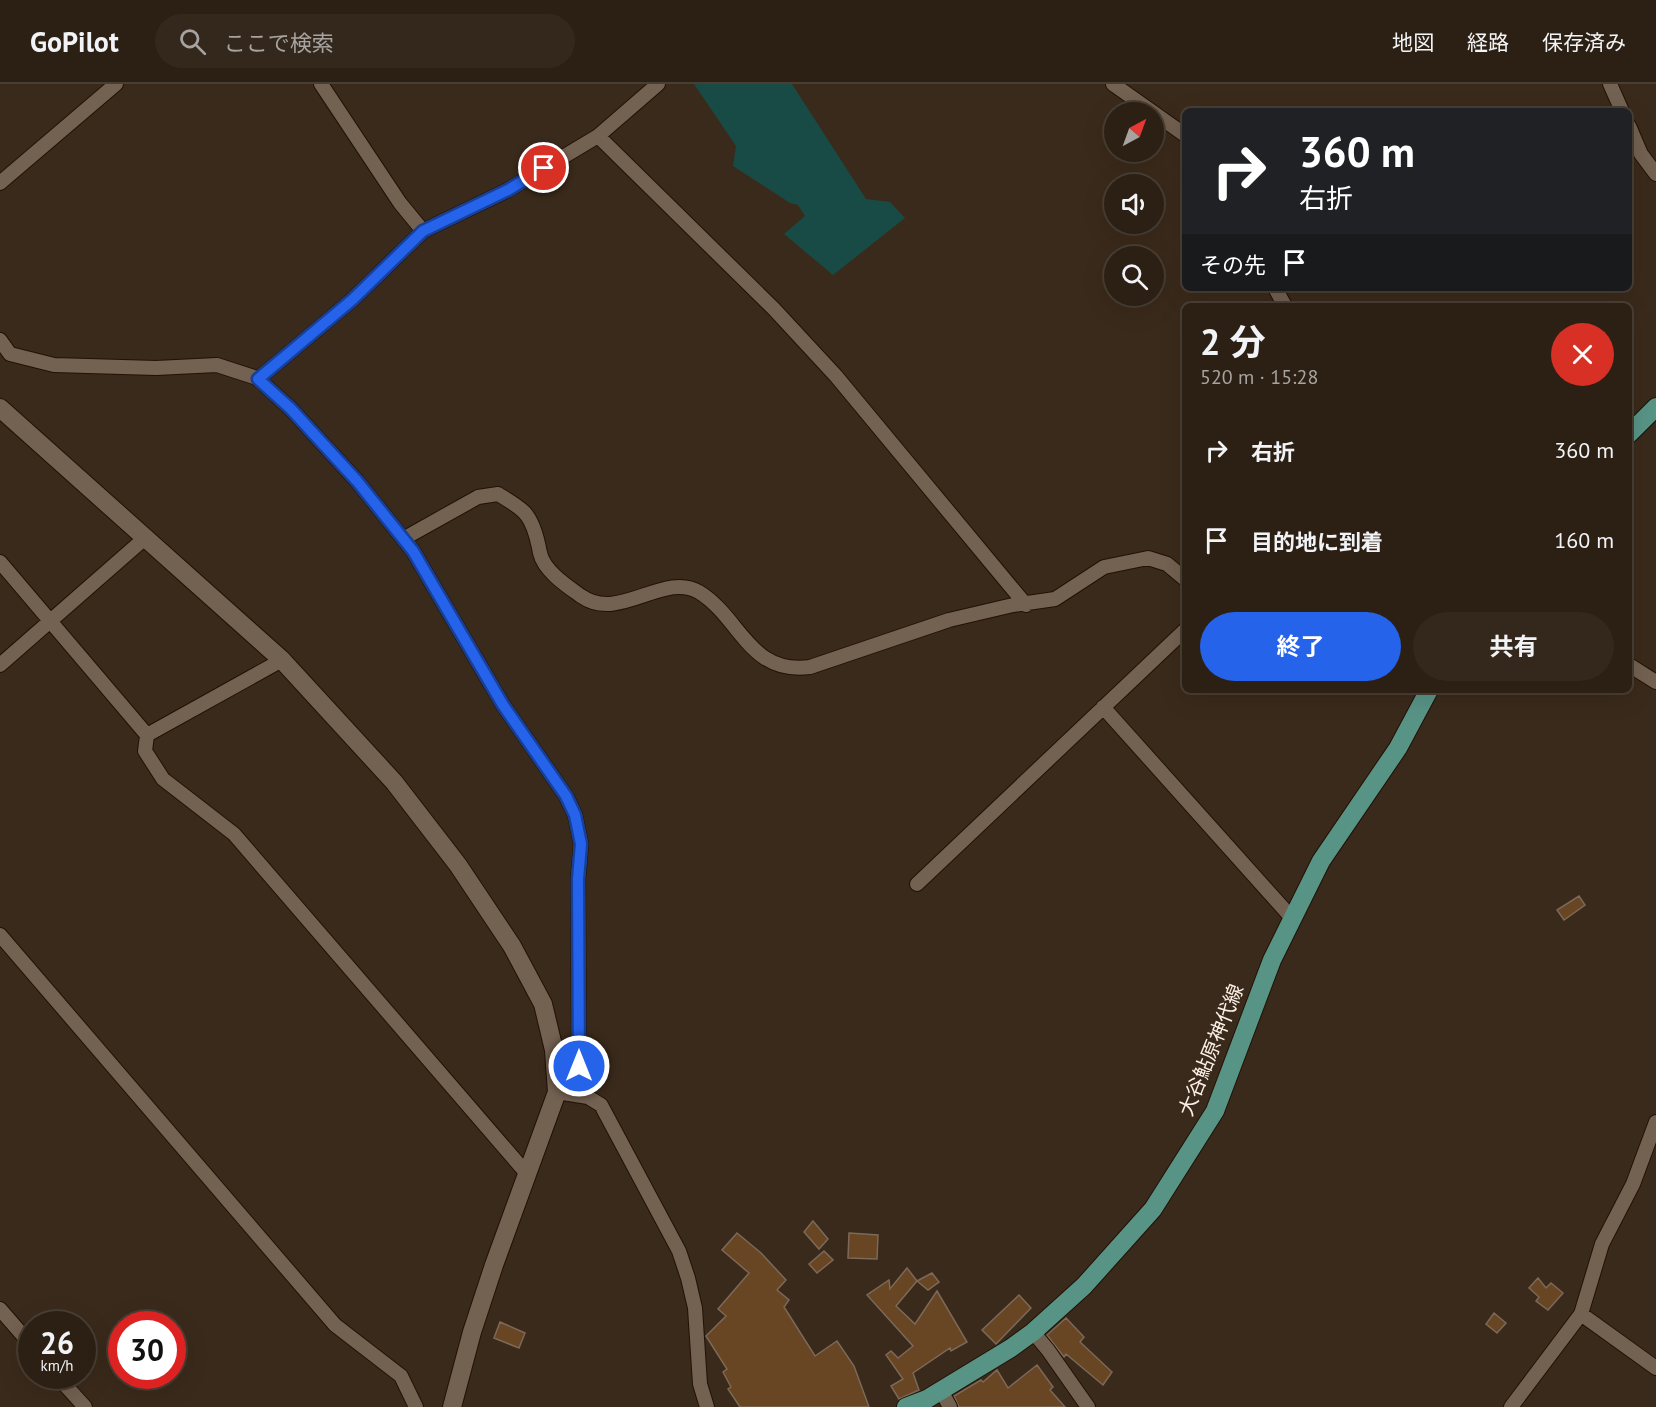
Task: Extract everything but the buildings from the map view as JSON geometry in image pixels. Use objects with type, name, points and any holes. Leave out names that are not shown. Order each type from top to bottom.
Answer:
[{"type":"main road","points":[[1632,431],[1656,407]]},
{"type":"main road","name":"大谷鮎原神代線","points":[[906,1407],[927,1399],[1033,1332],[1084,1286],[1153,1209],[1215,1111],[1272,960],[1321,861],[1398,748],[1427,693]]},
{"type":"street","points":[[0,183],[116,84]]},
{"type":"street","points":[[321,84],[400,203],[423,231]]},
{"type":"street","points":[[258,379],[352,300],[423,231],[508,190],[598,136],[658,84]]},
{"type":"street","points":[[1113,84],[1182,133]]},
{"type":"street","points":[[1610,84],[1621,108]]},
{"type":"street","points":[[1632,133],[1641,154],[1656,174]]},
{"type":"street","points":[[598,136],[774,309],[836,376],[1026,605]]},
{"type":"street","points":[[0,340],[10,354],[54,365],[156,368],[217,365],[258,379],[291,409],[357,481],[403,539],[503,705],[566,796],[575,815],[581,844],[578,879],[579,1066],[588,1097]]},
{"type":"street","points":[[0,408],[282,660],[394,782],[458,864],[512,946],[543,1004],[554,1050],[557,1092],[480,1310],[452,1407]]},
{"type":"street","points":[[403,539],[478,497],[498,494],[525,512],[540,553],[551,572],[582,597],[599,604],[621,603],[666,589],[682,587],[698,592],[725,615],[741,638],[772,664],[793,669],[810,667],[949,620],[1013,604],[1026,605],[1055,599],[1104,567],[1148,558],[1167,564],[1182,576]]},
{"type":"street","points":[[0,665],[145,538]]},
{"type":"street","points":[[0,561],[147,735],[145,751],[163,779],[234,834],[528,1175]]},
{"type":"street","points":[[917,884],[1182,633]]},
{"type":"street","points":[[147,735],[282,660]]},
{"type":"street","points":[[1632,667],[1656,682]]},
{"type":"street","points":[[1103,706],[1292,918]]},
{"type":"street","points":[[0,935],[335,1325],[401,1376],[416,1407]]},
{"type":"street","points":[[557,1092],[588,1097],[601,1105],[679,1251],[695,1308],[700,1384],[707,1407]]},
{"type":"street","points":[[1511,1407],[1581,1314],[1602,1244],[1633,1184],[1656,1122]]},
{"type":"street","points":[[0,1309],[18,1330]]},
{"type":"street","points":[[1581,1314],[1656,1368]]},
{"type":"street","points":[[1033,1332],[1088,1407]]},
{"type":"street","points":[[69,1389],[85,1407]]},
{"type":"street","points":[[940,1389],[950,1407]]},
{"type":"water","points":[[694,84],[792,84],[866,199],[890,202],[905,218],[833,275],[784,234],[805,216],[798,205],[790,203],[733,166],[736,146]]},
{"type":"route","points":[[544,168],[508,190],[423,231],[352,300],[258,379],[291,409],[310,433],[357,481],[388,523],[413,551],[503,705],[534,747],[566,796],[575,815],[581,844],[578,879],[579,1066]]}]
